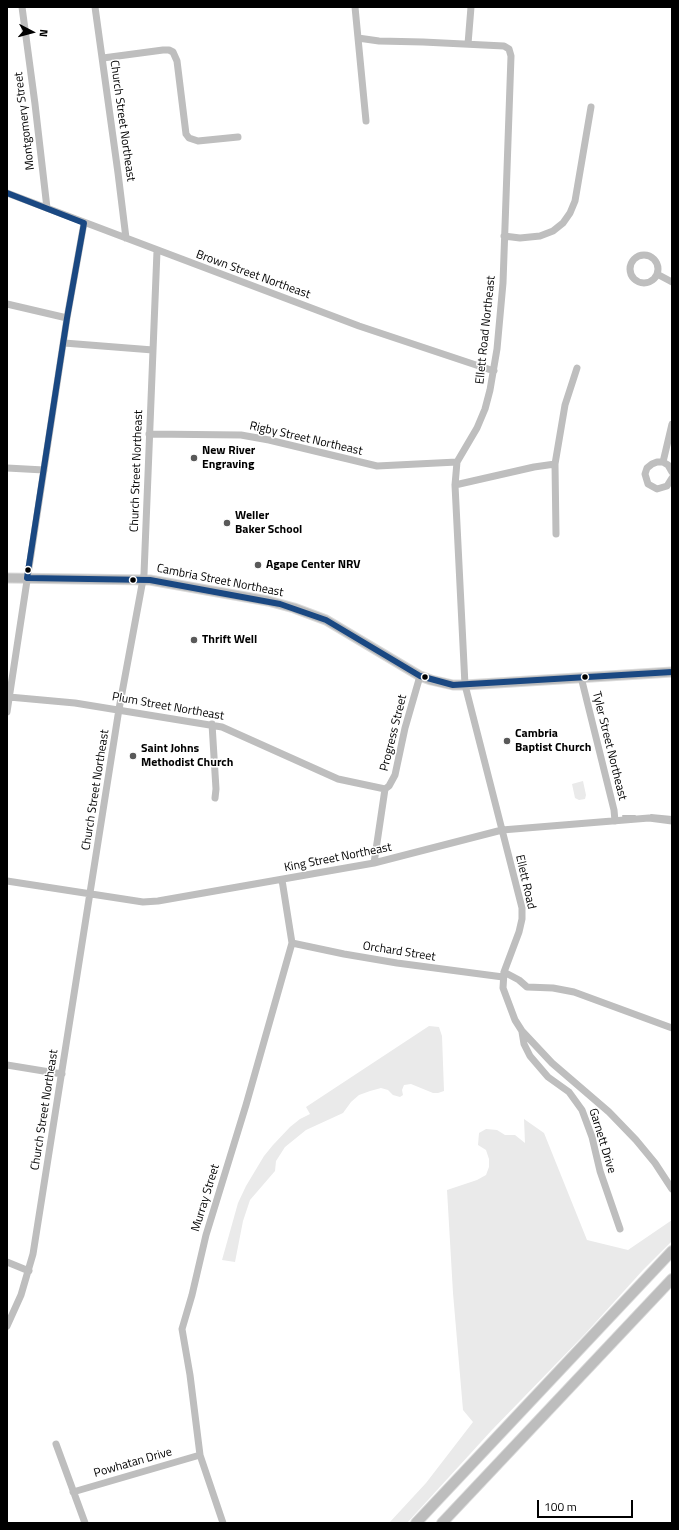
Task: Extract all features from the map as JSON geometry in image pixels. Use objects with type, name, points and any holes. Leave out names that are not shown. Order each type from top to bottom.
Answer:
[{"type":"highway","points":[[416,1523],[672,1251]]},
{"type":"highway","points":[[442,1523],[672,1279]]},
{"type":"main road","name":"Cambria Street Northeast","points":[[7,578],[143,580],[187,586],[262,600],[308,612],[336,625],[420,676],[441,683],[465,685],[672,672]]},
{"type":"street","name":"Montgomery Street","points":[[22,7],[47,208]]},
{"type":"street","name":"Church Street Northeast","points":[[96,7],[126,238]]},
{"type":"street","points":[[355,7],[366,121]]},
{"type":"street","points":[[468,44],[471,7]]},
{"type":"street","name":"Ellett Road Northeast","points":[[358,38],[379,41],[504,46],[509,50],[512,56],[504,236],[504,282],[494,371],[485,410],[477,428],[457,462],[454,485],[465,685]]},
{"type":"street","points":[[103,58],[163,50],[173,52],[177,61],[186,134],[188,138],[198,141],[238,137]]},
{"type":"street","points":[[504,236],[526,238],[540,236],[553,231],[563,223],[570,213],[575,201],[591,107]]},
{"type":"street","name":"Brown Street Northeast","points":[[7,193],[157,251],[359,326],[494,371]]},
{"type":"street","points":[[7,712],[67,318],[84,223]]},
{"type":"street","name":"Church Street Northeast","points":[[7,1326],[21,1294],[33,1254],[119,709],[143,580],[157,251]]},
{"type":"street","points":[[640,255],[650,256],[657,264],[657,274],[650,282],[639,282],[633,278],[630,272],[630,264],[634,258],[640,255]]},
{"type":"street","points":[[657,274],[672,282]]},
{"type":"street","points":[[7,304],[67,318]]},
{"type":"street","points":[[64,342],[153,350]]},
{"type":"street","points":[[556,534],[555,464],[566,405],[577,368]]},
{"type":"street","points":[[663,462],[672,424]]},
{"type":"street","name":"Rigby Street Northeast","points":[[149,434],[241,435],[269,440],[377,466],[457,462]]},
{"type":"street","points":[[672,472],[668,465],[663,462],[657,462],[647,468],[645,474],[648,484],[652,487],[662,489],[667,486],[672,478]]},
{"type":"street","points":[[454,485],[534,467],[555,464]]},
{"type":"street","points":[[7,468],[44,470]]},
{"type":"street","name":"Progress Street","points":[[374,863],[384,789],[389,786],[395,775],[405,728],[420,676]]},
{"type":"street","name":"Tyler Street Northeast","points":[[581,677],[614,810],[615,821]]},
{"type":"street","name":"Ellett Road","points":[[465,685],[522,908],[522,920],[519,932],[503,975],[503,988],[515,1020],[522,1031],[552,1063],[609,1112],[636,1140],[655,1163],[672,1189]]},
{"type":"street","name":"Plum Street Northeast","points":[[9,697],[75,703],[212,724],[232,731],[338,778],[384,789]]},
{"type":"street","points":[[212,724],[216,789],[215,798]]},
{"type":"street","name":"King Street Northeast","points":[[7,881],[143,902],[158,901],[374,863],[502,830],[649,818],[672,820]]},
{"type":"street","name":"Murray Street","points":[[223,1523],[200,1455],[190,1375],[182,1329],[206,1234],[246,1105],[292,943],[282,880]]},
{"type":"street","name":"Orchard Street","points":[[292,943],[397,963],[503,975],[519,980],[527,987],[553,988],[574,992],[672,1028]]},
{"type":"street","name":"Garnett Drive","points":[[522,1031],[524,1044],[530,1056],[548,1077],[570,1092],[582,1110],[592,1137],[600,1171],[620,1229]]},
{"type":"street","points":[[7,1065],[62,1074]]},
{"type":"street","points":[[7,1262],[29,1271]]},
{"type":"street","points":[[56,1444],[85,1523]]},
{"type":"street","name":"Powhatan Drive","points":[[73,1492],[200,1455]]},
{"type":"shaded area","points":[[583,781],[586,795],[585,799],[579,800],[575,798],[572,784]]},
{"type":"shaded area","points":[[429,1026],[439,1027],[442,1036],[444,1091],[433,1093],[411,1084],[404,1085],[402,1090],[403,1095],[400,1097],[381,1088],[370,1091],[359,1095],[351,1102],[343,1113],[306,1130],[285,1147],[276,1161],[275,1171],[250,1200],[243,1221],[235,1262],[222,1260],[238,1203],[246,1186],[264,1156],[273,1145],[290,1127],[300,1119],[310,1114],[306,1107]]},
{"type":"shaded area","points":[[524,1119],[544,1133],[587,1240],[628,1250],[672,1220],[672,1241],[491,1431],[407,1523],[389,1523],[426,1483],[473,1422],[463,1410],[453,1293],[447,1190],[477,1180],[486,1175],[489,1167],[489,1159],[486,1150],[478,1145],[479,1133],[486,1129],[497,1130],[505,1135],[515,1135],[525,1143]]},
{"type":"waterway","points":[[651,815],[672,817]]},
{"type":"waterway","points":[[623,816],[635,816]]},
{"type":"transit line","points":[[7,193],[84,223],[67,318],[27,578],[150,580],[280,604],[326,620],[420,676],[453,685],[672,672]]},
{"type":"place","name":"New River Engraving","points":[[194,458]]},
{"type":"place","name":"Weller Baker School","points":[[227,523]]},
{"type":"place","name":"Agape Center NRV","points":[[258,565]]},
{"type":"place","name":"Thrift Well","points":[[194,640]]},
{"type":"place","name":"Cambria Baptist Church","points":[[507,741]]},
{"type":"place","name":"Saint Johns Methodist Church","points":[[133,756]]}]
